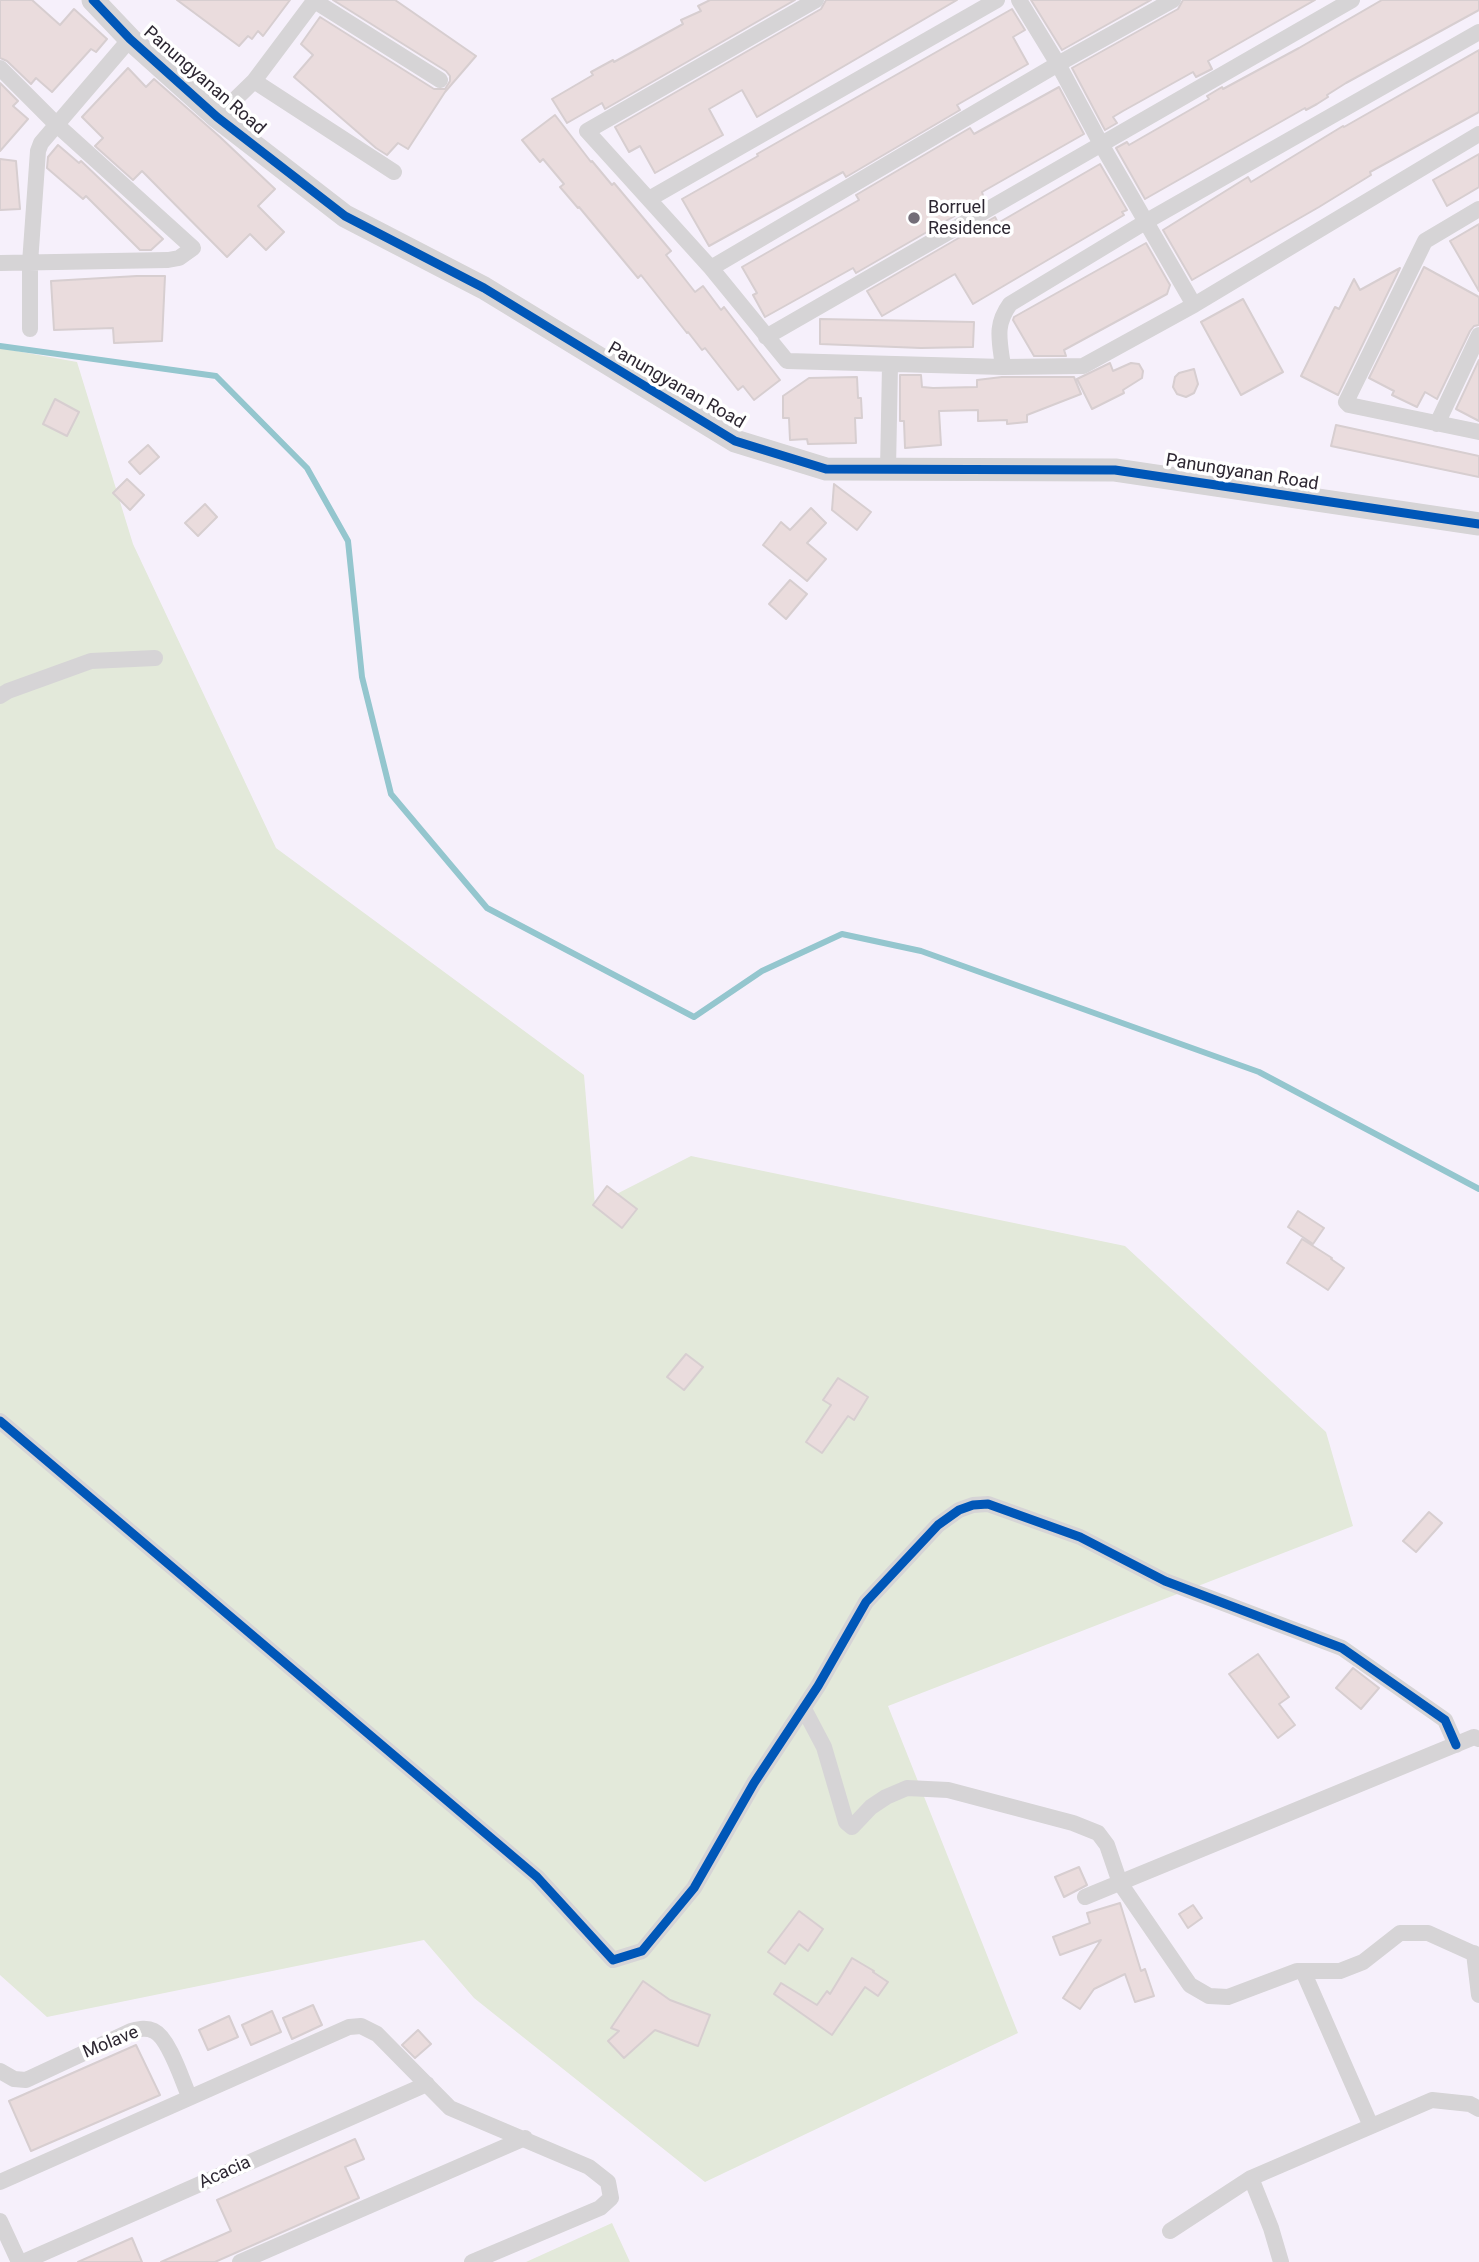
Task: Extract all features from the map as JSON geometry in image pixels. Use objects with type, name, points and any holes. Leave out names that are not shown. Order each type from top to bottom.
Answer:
[{"type":"street","name":"Panungyanan Road","points":[[93,0],[130,39],[217,117],[345,216],[484,288],[735,441],[826,469],[1115,470],[1479,524]]},
{"type":"street","points":[[217,117],[254,81],[313,0],[440,80]]},
{"type":"street","points":[[816,0],[587,131],[711,268],[788,361],[1003,367],[1083,366],[1194,305],[1479,134]]},
{"type":"street","points":[[649,199],[997,0]]},
{"type":"street","points":[[1019,0],[1194,305]]},
{"type":"street","points":[[711,268],[1058,64],[1173,0]]},
{"type":"street","points":[[766,337],[1352,0]]},
{"type":"street","points":[[1003,367],[1000,324],[1001,317],[1010,304],[1146,221],[1479,32]]},
{"type":"street","points":[[30,329],[30,263],[38,151],[41,143],[130,39]]},
{"type":"street","points":[[0,68],[57,125],[193,247],[179,258],[168,260],[0,263]]},
{"type":"street","points":[[254,81],[394,172]]},
{"type":"street","points":[[1479,209],[1425,241],[1346,402],[1349,405],[1437,425],[1479,432]]},
{"type":"street","points":[[1437,425],[1479,335]]},
{"type":"street","points":[[888,469],[890,365]]},
{"type":"street","points":[[0,696],[91,661],[155,658]]},
{"type":"street","points":[[0,1421],[537,1877],[613,1959],[642,1951],[694,1888],[754,1783],[804,1709],[866,1602],[938,1524],[959,1510],[973,1505],[988,1504],[1080,1537],[1165,1581],[1342,1648],[1445,1720],[1456,1745]]},
{"type":"street","points":[[804,1709],[824,1747],[848,1825],[856,1825],[871,1807],[907,1788],[948,1790],[1073,1823],[1098,1833],[1107,1845],[1120,1883],[1190,1984],[1209,1996],[1228,1997],[1303,1971],[1340,1971],[1363,1962],[1400,1933],[1428,1933],[1476,1954],[1479,1996]]},
{"type":"street","points":[[1085,1897],[1474,1737],[1479,1739]]},
{"type":"street","points":[[1303,1971],[1371,2126]]},
{"type":"street","points":[[0,2182],[189,2096],[349,2027],[361,2026],[377,2034],[450,2108],[589,2167],[608,2182],[611,2198],[600,2207],[472,2262]]},
{"type":"street","name":"Molave","points":[[0,2071],[14,2079],[26,2080],[131,2031],[144,2028],[156,2031],[164,2040],[189,2096]]},
{"type":"street","name":"Acacia","points":[[21,2262],[427,2084]]},
{"type":"street","points":[[1170,2231],[1251,2178],[1432,2100],[1470,2104],[1479,2109]]},
{"type":"street","points":[[240,2262],[525,2138]]},
{"type":"street","points":[[1251,2178],[1281,2262]]},
{"type":"street","points":[[0,2221],[21,2262]]},
{"type":"green space","points":[[0,348],[77,362],[133,544],[276,848],[584,1075],[595,1205],[691,1156],[1125,1246],[1326,1432],[1353,1526],[888,1706],[1018,2033],[705,2182],[474,1998],[424,1940],[47,2017],[0,1975]]},
{"type":"green space","points":[[612,2223],[630,2262],[526,2262]]},
{"type":"building","points":[[0,0],[32,0],[60,25],[74,9],[107,39],[96,52],[91,49],[52,92],[36,78],[31,84],[7,61],[0,58]]},
{"type":"building","points":[[177,0],[290,0],[263,36],[258,31],[252,39],[248,36],[239,46]]},
{"type":"building","points":[[333,0],[395,0],[476,56],[445,92],[408,149],[398,143],[387,155],[294,77],[313,55],[301,44],[320,17],[434,89],[445,89],[450,76]]},
{"type":"building","points":[[710,0],[795,0],[605,109],[602,103],[567,123],[552,99],[593,75],[591,72],[683,24],[681,20],[701,11],[698,6]]},
{"type":"building","points":[[826,0],[957,0],[757,117],[742,90],[709,109],[723,135],[655,173],[640,146],[629,152],[615,127],[821,9]]},
{"type":"building","points":[[1031,0],[1151,0],[1062,50]]},
{"type":"building","points":[[1183,0],[1315,0],[1208,61],[1212,69],[1196,77],[1193,72],[1113,117],[1117,123],[1105,130],[1072,68],[1178,9]]},
{"type":"building","points":[[1382,0],[1479,0],[1479,10],[1145,199],[1116,148],[1127,142],[1129,145],[1209,99],[1207,96],[1222,87],[1223,89],[1299,48]]},
{"type":"building","points":[[1012,9],[1025,30],[1013,37],[1028,64],[957,105],[960,110],[846,177],[843,172],[709,246],[682,199]]},
{"type":"building","points":[[1479,50],[1479,112],[1370,172],[1371,175],[1319,207],[1192,280],[1163,230],[1248,177],[1251,182],[1343,126]]},
{"type":"building","points":[[128,68],[146,87],[154,79],[275,189],[258,206],[284,232],[266,250],[250,234],[227,257],[142,171],[133,180],[95,146],[103,138],[82,117]]},
{"type":"building","points":[[0,83],[18,101],[13,106],[28,119],[0,151]]},
{"type":"building","points":[[1059,87],[1084,134],[982,192],[984,199],[856,273],[853,268],[765,317],[753,295],[757,293],[742,267],[859,200],[856,195],[970,128],[974,134]]},
{"type":"building","points":[[555,115],[591,162],[612,185],[614,183],[671,251],[666,255],[695,292],[703,286],[721,310],[724,307],[780,380],[754,400],[743,386],[738,390],[705,348],[702,350],[687,333],[641,275],[638,278],[560,187],[564,184],[543,159],[540,162],[522,140]]},
{"type":"building","points":[[58,145],[79,163],[81,161],[163,239],[151,250],[140,250],[86,196],[83,199],[47,168],[48,157]]},
{"type":"building","points":[[1479,154],[1479,187],[1447,206],[1433,180]]},
{"type":"building","points":[[0,159],[16,161],[20,209],[0,210]]},
{"type":"building","points":[[1100,164],[1127,210],[1122,212],[1124,215],[973,304],[955,274],[882,316],[867,291],[995,217],[998,223]]},
{"type":"building","points":[[1479,224],[1479,291],[1450,241]]},
{"type":"building","points":[[1146,243],[1170,285],[1167,294],[1064,350],[1066,356],[1034,356],[1013,320],[1014,317]]},
{"type":"building","points":[[1424,267],[1479,297],[1479,325],[1470,331],[1437,399],[1425,392],[1417,407],[1392,395],[1394,391],[1369,378]]},
{"type":"building","points":[[1400,268],[1338,395],[1301,376],[1335,307],[1339,309],[1354,279],[1360,290]]},
{"type":"building","points":[[165,276],[162,341],[114,343],[113,328],[54,330],[51,281]]},
{"type":"building","points":[[1243,299],[1283,372],[1241,395],[1201,322]]},
{"type":"building","points":[[820,319],[974,322],[973,347],[820,344]]},
{"type":"building","points":[[1479,360],[1479,421],[1456,409]]},
{"type":"building","points":[[1110,363],[1113,371],[1131,363],[1139,364],[1143,371],[1142,378],[1123,390],[1124,393],[1092,409],[1077,379]]},
{"type":"building","points":[[1194,369],[1198,384],[1194,393],[1186,397],[1177,394],[1173,387],[1175,377],[1179,373]]},
{"type":"building","points":[[900,375],[921,375],[922,387],[933,388],[977,387],[977,380],[1002,377],[1074,377],[1081,394],[1027,415],[1027,422],[1007,424],[1007,420],[978,421],[978,410],[939,411],[941,445],[905,448],[904,421],[900,421]]},
{"type":"building","points":[[857,377],[862,418],[855,418],[856,443],[808,444],[807,439],[790,440],[789,418],[783,418],[783,396],[809,378]]},
{"type":"building","points":[[55,399],[79,412],[67,436],[43,424]]},
{"type":"building","points":[[1336,425],[1479,456],[1479,477],[1331,446]]},
{"type":"building","points":[[148,445],[159,457],[140,474],[129,462]]},
{"type":"building","points":[[127,479],[144,495],[130,510],[113,493]]},
{"type":"building","points":[[834,484],[871,512],[857,530],[832,510]]},
{"type":"building","points":[[205,504],[217,517],[198,536],[185,523]]},
{"type":"building","points":[[811,508],[826,523],[807,543],[826,559],[807,581],[763,545],[781,522],[790,530]]},
{"type":"building","points":[[790,580],[807,594],[786,619],[769,604]]},
{"type":"building","points":[[607,1186],[637,1209],[622,1228],[593,1205]]},
{"type":"building","points":[[1298,1211],[1324,1228],[1313,1244],[1288,1227]]},
{"type":"building","points":[[1302,1239],[1344,1268],[1328,1290],[1287,1263]]},
{"type":"building","points":[[686,1354],[703,1367],[684,1390],[667,1377]]},
{"type":"building","points":[[838,1378],[868,1397],[854,1420],[848,1416],[822,1453],[806,1442],[831,1405],[823,1400]]},
{"type":"building","points":[[1429,1512],[1442,1523],[1416,1552],[1403,1541]]},
{"type":"building","points":[[1258,1654],[1289,1697],[1279,1704],[1295,1725],[1278,1738],[1229,1674]]},
{"type":"building","points":[[1353,1668],[1379,1688],[1361,1709],[1336,1688]]},
{"type":"building","points":[[1079,1867],[1087,1885],[1064,1897],[1055,1877]]},
{"type":"building","points":[[1120,1903],[1141,1971],[1145,1969],[1154,1996],[1135,2002],[1125,1974],[1094,1989],[1080,2009],[1063,1998],[1101,1940],[1060,1955],[1053,1937],[1090,1923],[1087,1913]]},
{"type":"building","points":[[1193,1905],[1202,1918],[1188,1928],[1179,1914]]},
{"type":"building","points":[[799,1911],[823,1929],[808,1951],[799,1944],[785,1964],[768,1952]]},
{"type":"building","points":[[852,1958],[888,1982],[878,1996],[865,1987],[832,2035],[774,1994],[781,1983],[817,2005],[827,1991],[830,1994]]},
{"type":"building","points":[[643,1981],[670,2000],[710,2015],[698,2046],[655,2030],[624,2058],[608,2041],[619,2031],[611,2028]]},
{"type":"building","points":[[313,2005],[322,2025],[292,2039],[283,2018]]},
{"type":"building","points":[[272,2011],[281,2032],[251,2045],[242,2025]]},
{"type":"building","points":[[229,2016],[238,2037],[208,2050],[199,2030]]},
{"type":"building","points":[[418,2030],[431,2044],[415,2058],[402,2045]]},
{"type":"building","points":[[136,2045],[160,2095],[31,2151],[9,2101]]},
{"type":"building","points":[[355,2139],[364,2159],[345,2167],[359,2198],[215,2262],[161,2262],[231,2231],[217,2200]]},
{"type":"building","points":[[132,2238],[142,2262],[78,2262]]},
{"type":"waterway","points":[[0,346],[216,376],[307,468],[348,541],[362,677],[391,794],[487,908],[694,1017],[762,971],[842,934],[921,951],[1259,1072],[1479,1189]]},
{"type":"cycle path","points":[[93,0],[130,39],[217,117],[345,216],[484,288],[735,441],[826,469],[1115,470],[1479,524]]},
{"type":"cycle path","points":[[0,1421],[537,1877],[613,1960],[642,1951],[694,1888],[754,1783],[818,1686],[866,1602],[938,1525],[959,1510],[973,1505],[988,1504],[1080,1537],[1165,1581],[1342,1648],[1445,1720],[1456,1745]]},
{"type":"place","name":"Borruel Residence","points":[[914,218]]}]
